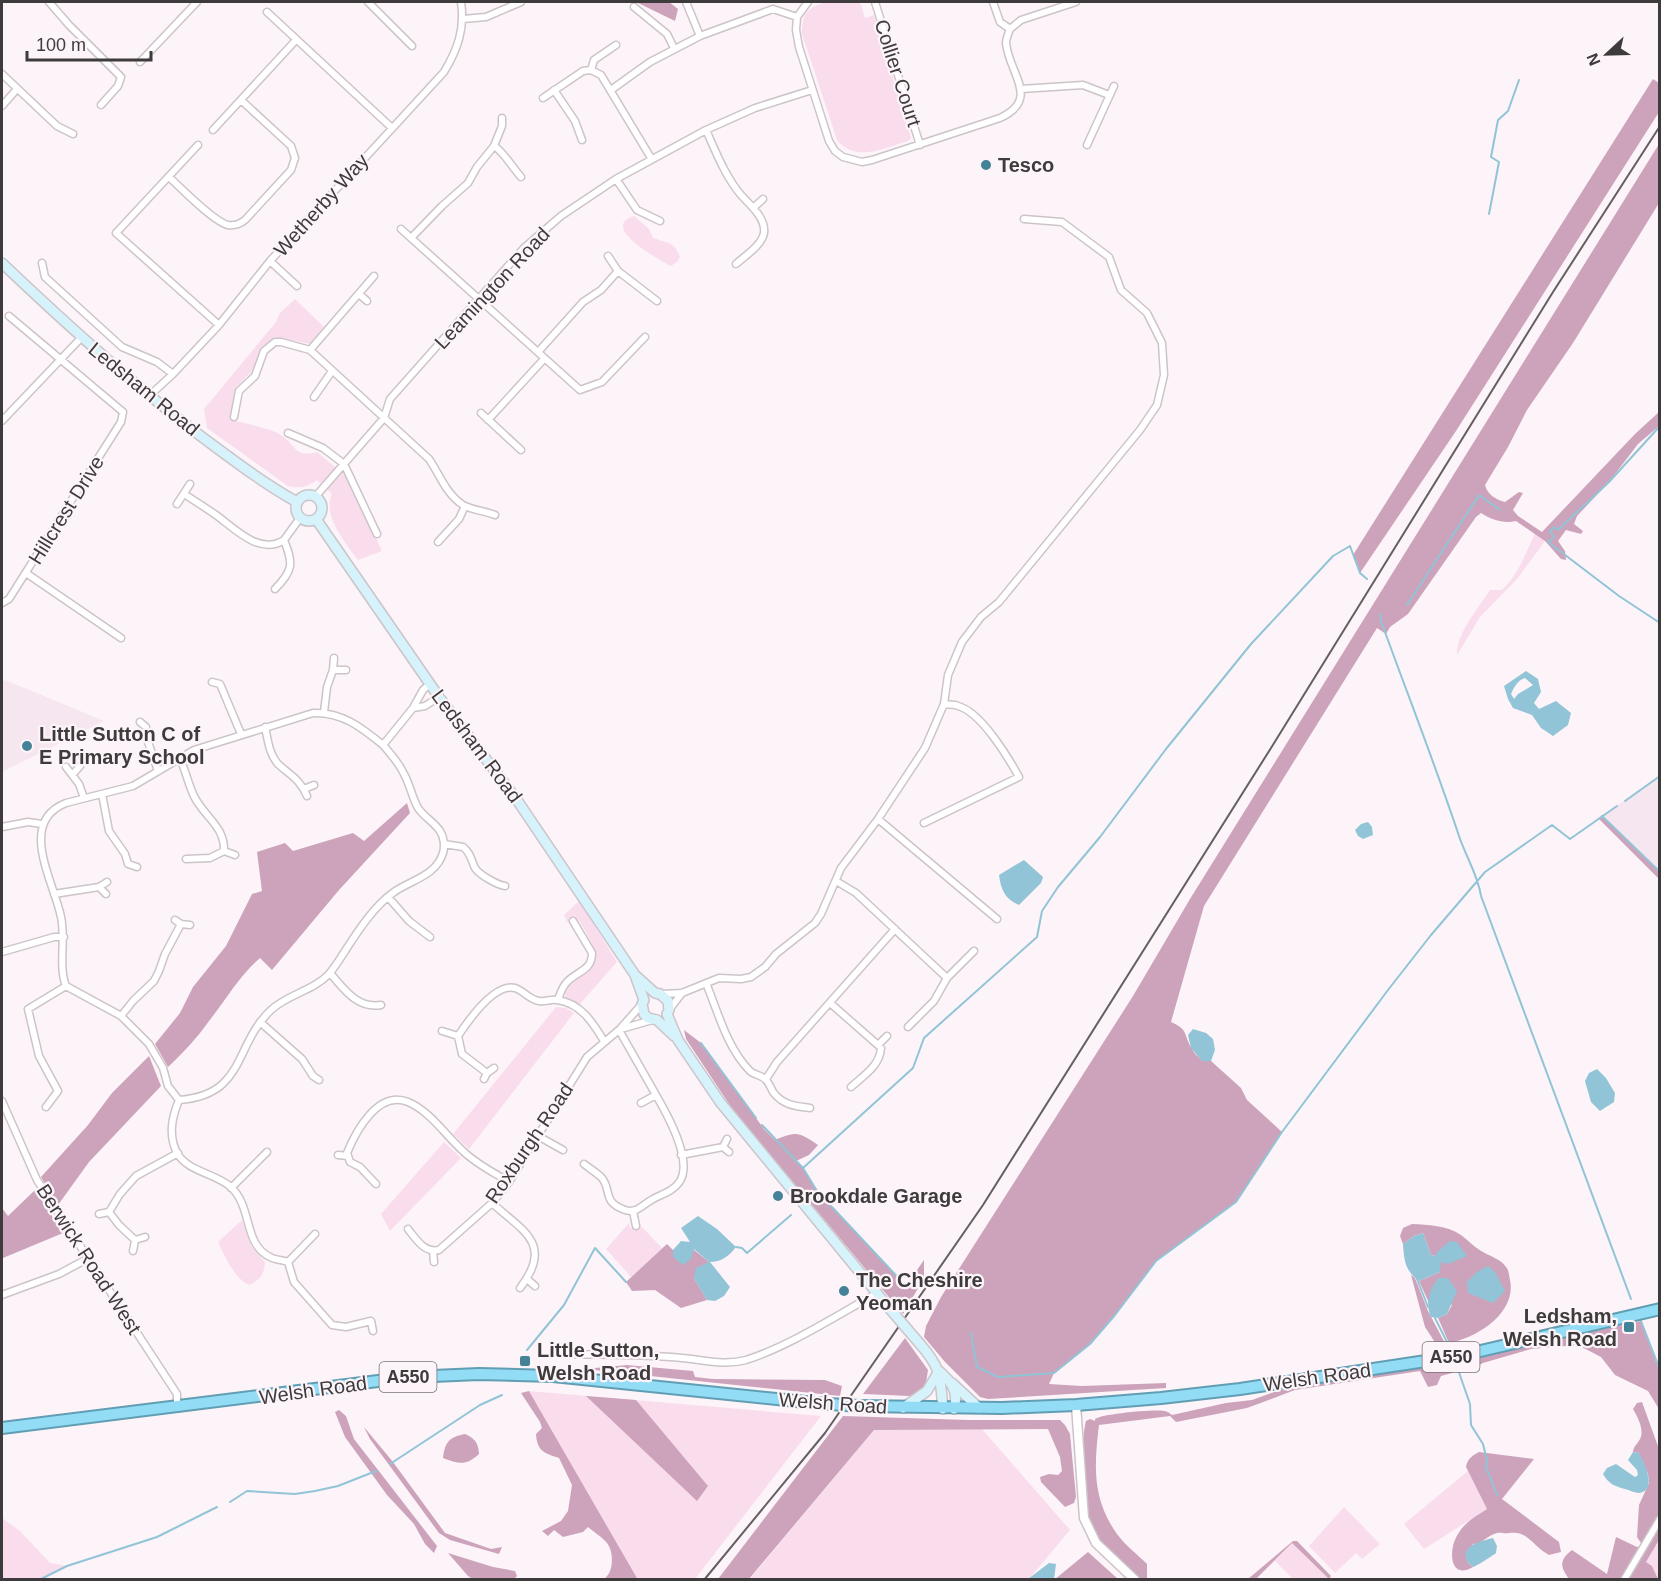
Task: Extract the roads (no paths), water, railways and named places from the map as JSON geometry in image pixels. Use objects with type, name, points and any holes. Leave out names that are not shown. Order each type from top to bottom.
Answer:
[{"type":"highway","name":"Welsh Road","points":[[2,1428],[410,1377],[479,1374],[553,1376],[859,1406],[979,1408],[1076,1405],[1240,1389],[1459,1356],[1659,1309]]},
{"type":"main road","name":"Ledsham Road","points":[[2,263],[81,338],[149,396],[251,474],[297,502]]},
{"type":"main road","points":[[306,495],[316,496],[322,508],[316,519],[308,521],[300,518],[296,510],[297,502],[306,495]]},
{"type":"main road","name":"Ledsham Road","points":[[316,519],[439,697],[517,800],[635,975],[644,1014],[655,1020],[678,1040]]},
{"type":"main road","name":"Ledsham Road","points":[[635,975],[668,1001],[668,1012],[678,1040],[720,1102],[876,1294],[936,1363],[949,1408]]},
{"type":"main road","points":[[643,1002],[647,996],[658,993]]},
{"type":"main road","points":[[655,1020],[668,1012]]},
{"type":"main road","name":"Ledsham Road","points":[[939,1371],[979,1408]]},
{"type":"main road","points":[[903,1408],[927,1391],[939,1371]]},
{"type":"main road","points":[[949,1408],[957,1400],[952,1383]]},
{"type":"street","points":[[49,2],[121,77],[118,86],[101,105]]},
{"type":"street","points":[[140,62],[197,2]]},
{"type":"street","points":[[368,2],[412,46]]},
{"type":"street","name":"Wetherby Way","points":[[149,396],[219,325],[270,261],[444,72],[460,41],[463,19],[461,2]]},
{"type":"street","points":[[463,19],[486,17],[521,2]]},
{"type":"street","points":[[686,2],[700,36]]},
{"type":"street","points":[[772,2],[773,9]]},
{"type":"street","points":[[808,2],[796,17],[796,30],[812,90],[835,151],[843,157],[862,162],[920,145],[1011,113],[1018,106],[1021,89],[1006,43],[1010,29],[1021,20],[1076,2]]},
{"type":"street","name":"Collier Court","points":[[875,2],[920,145]]},
{"type":"street","points":[[993,2],[1000,22],[1010,29]]},
{"type":"street","points":[[634,7],[667,34],[674,48]]},
{"type":"street","points":[[611,90],[674,48],[700,36],[773,9],[796,17]]},
{"type":"street","points":[[267,12],[392,128]]},
{"type":"street","points":[[213,130],[296,40]]},
{"type":"street","points":[[591,70],[594,60],[616,45]]},
{"type":"street","points":[[543,98],[583,71],[591,70],[601,75],[651,158]]},
{"type":"street","points":[[2,74],[57,126],[73,134]]},
{"type":"street","points":[[1021,89],[1083,85],[1109,95]]},
{"type":"street","points":[[1087,145],[1114,86]]},
{"type":"street","points":[[2,106],[17,89]]},
{"type":"street","points":[[554,90],[574,121],[582,140]]},
{"type":"street","name":"Leamington Road","points":[[316,496],[384,418],[390,399],[524,248],[551,224],[651,158],[755,108],[812,90]]},
{"type":"street","points":[[169,177],[216,220],[226,225],[241,224],[253,212],[291,170],[296,158],[287,142],[241,100]]},
{"type":"street","points":[[411,238],[442,206],[462,190],[494,146],[502,126],[502,118]]},
{"type":"street","points":[[706,130],[729,177],[763,224],[764,236],[760,242],[736,264]]},
{"type":"street","points":[[198,145],[113,236],[219,325]]},
{"type":"street","points":[[494,146],[500,150],[520,177]]},
{"type":"street","points":[[616,179],[637,210],[660,221]]},
{"type":"street","points":[[753,208],[763,199]]},
{"type":"street","points":[[658,993],[682,993],[719,978],[751,977],[765,967],[776,954],[806,930],[821,914],[842,868],[925,748],[944,704],[948,675],[962,642],[981,617],[999,602],[1140,430],[1157,405],[1164,375],[1162,343],[1147,313],[1121,290],[1109,257],[1062,222],[1024,219]]},
{"type":"street","points":[[401,229],[580,390],[602,382],[645,337]]},
{"type":"street","points":[[608,256],[618,271],[657,301]]},
{"type":"street","points":[[270,261],[297,286]]},
{"type":"street","name":"Ledsham Road","points":[[42,263],[45,277],[122,347],[157,362],[173,374]]},
{"type":"street","points":[[538,352],[583,302],[601,290],[618,271]]},
{"type":"street","points":[[310,350],[374,276]]},
{"type":"street","points":[[359,294],[367,301]]},
{"type":"street","name":"Ledsham Road","points":[[9,316],[123,412]]},
{"type":"street","points":[[2,421],[81,338]]},
{"type":"street","points":[[234,417],[239,391],[255,376],[264,351],[275,342],[310,350],[429,459],[449,493],[465,506],[495,516]]},
{"type":"street","points":[[488,420],[544,359]]},
{"type":"street","points":[[314,397],[332,371]]},
{"type":"street","name":"Hillcrest Drive","points":[[2,603],[9,598],[26,573],[121,422],[123,412]]},
{"type":"street","points":[[481,413],[521,450]]},
{"type":"street","points":[[288,432],[323,448],[344,464],[377,534]]},
{"type":"street","points":[[177,504],[190,484]]},
{"type":"street","points":[[184,494],[234,529],[259,543],[278,543],[284,540],[300,518]]},
{"type":"street","points":[[438,542],[459,519],[465,506]]},
{"type":"street","points":[[275,589],[290,572],[291,564],[284,540]]},
{"type":"street","points":[[26,573],[121,638]]},
{"type":"street","points":[[278,575],[285,579]]},
{"type":"street","points":[[324,712],[334,658]]},
{"type":"street","points":[[333,670],[346,670]]},
{"type":"street","points":[[212,682],[220,684],[241,734]]},
{"type":"street","points":[[383,745],[413,708],[423,690],[430,684]]},
{"type":"street","points":[[413,708],[425,705],[439,697]]},
{"type":"street","points":[[924,823],[1019,777],[1003,748],[973,715],[959,706],[944,704]]},
{"type":"street","points":[[324,712],[347,719],[383,745],[404,774],[419,810],[440,831],[444,844],[443,854],[433,869],[388,897],[357,933],[330,973],[311,987],[281,1002],[260,1022],[222,1086],[206,1095],[179,1100],[168,1086],[163,1068],[150,1044],[121,1016],[66,986],[62,970],[64,937],[61,916],[45,863],[41,838],[45,817],[56,807],[133,786],[179,757],[241,734],[297,716],[324,712]]},
{"type":"street","points":[[146,724],[146,736],[158,771]]},
{"type":"street","points":[[265,727],[273,755],[279,764],[293,775],[308,796]]},
{"type":"street","points":[[179,757],[186,769],[195,798],[219,829],[224,840],[224,851]]},
{"type":"street","points":[[73,774],[80,766]]},
{"type":"street","points":[[66,767],[73,774],[84,798]]},
{"type":"street","points":[[304,789],[314,786]]},
{"type":"street","points":[[102,794],[109,831],[125,854],[126,867],[137,867]]},
{"type":"street","points":[[878,819],[997,919]]},
{"type":"street","points":[[2,827],[22,822],[42,824]]},
{"type":"street","points":[[444,844],[463,847],[470,855],[475,869],[494,883],[505,886]]},
{"type":"street","points":[[186,859],[210,858],[224,851],[235,855]]},
{"type":"street","points":[[836,881],[856,893],[947,978]]},
{"type":"street","points":[[54,894],[99,887],[107,882]]},
{"type":"street","points":[[494,883],[494,893]]},
{"type":"street","points":[[99,887],[106,894]]},
{"type":"street","points":[[388,897],[429,941],[438,936]]},
{"type":"street","points":[[558,1000],[566,983],[585,970],[592,958],[592,953],[573,921]]},
{"type":"street","points":[[121,1016],[154,981],[178,922],[190,925]]},
{"type":"street","points":[[766,1079],[777,1062],[894,929]]},
{"type":"street","points":[[2,952],[54,937],[64,937]]},
{"type":"street","points":[[908,1027],[934,1001],[947,978],[974,951]]},
{"type":"street","points":[[330,973],[355,1000],[372,1006],[381,1005]]},
{"type":"street","points":[[706,983],[732,1047],[752,1073],[766,1079],[773,1091],[790,1106],[810,1108]]},
{"type":"street","points":[[46,1107],[58,1091],[39,1056],[28,1009],[66,986]]},
{"type":"street","points":[[458,1036],[491,996],[501,989],[512,987],[537,1001],[558,1000],[577,1008],[587,1016],[604,1041]]},
{"type":"street","points":[[668,1012],[682,993]]},
{"type":"street","name":"Roxburgh Road","points":[[433,1251],[439,1250],[492,1203],[538,1136],[587,1057],[620,1030],[643,1002]]},
{"type":"street","points":[[830,1003],[881,1048],[881,1053],[874,1066],[851,1087]]},
{"type":"street","points":[[371,1014],[372,1006]]},
{"type":"street","name":"Roxburgh Road","points":[[620,1030],[655,1020]]},
{"type":"street","points":[[260,1022],[302,1059],[316,1078],[308,1082]]},
{"type":"street","points":[[584,1164],[601,1177],[611,1202],[627,1211],[633,1211],[676,1186],[682,1176],[681,1155],[669,1118],[620,1030]]},
{"type":"street","points":[[442,1031],[458,1036]]},
{"type":"street","points":[[458,1036],[462,1054],[485,1076],[494,1068]]},
{"type":"street","points":[[878,1045],[887,1036]]},
{"type":"street","points":[[641,1103],[656,1095]]},
{"type":"street","points":[[179,1100],[173,1113],[171,1127],[178,1154],[192,1168],[210,1174],[231,1188],[246,1209],[254,1242],[271,1258],[288,1262]]},
{"type":"street","points":[[376,1184],[360,1167],[350,1162],[349,1149],[368,1116],[374,1110],[390,1102],[407,1101],[423,1112],[464,1152],[508,1182]]},
{"type":"street","name":"Berwick Road West","points":[[2,1106],[37,1180],[177,1394],[177,1407]]},
{"type":"street","points":[[538,1136],[563,1150]]},
{"type":"street","points":[[723,1147],[727,1139]]},
{"type":"street","points":[[681,1155],[723,1147]]},
{"type":"street","points":[[723,1147],[729,1152]]},
{"type":"street","points":[[231,1188],[267,1152]]},
{"type":"street","points":[[99,1214],[109,1212],[120,1194],[136,1176],[178,1154]]},
{"type":"street","points":[[338,1155],[348,1156]]},
{"type":"street","points":[[492,1203],[524,1229],[533,1243],[534,1258],[527,1279],[520,1288]]},
{"type":"street","points":[[633,1211],[636,1226]]},
{"type":"street","points":[[109,1212],[135,1240]]},
{"type":"street","points":[[408,1228],[422,1245],[433,1251],[434,1262]]},
{"type":"street","points":[[288,1262],[315,1234]]},
{"type":"street","points":[[135,1240],[145,1237]]},
{"type":"street","points":[[133,1251],[135,1240]]},
{"type":"street","points":[[2,1295],[59,1274],[87,1259]]},
{"type":"street","points":[[288,1262],[294,1282],[332,1325],[346,1327],[371,1322]]},
{"type":"street","points":[[527,1279],[535,1286]]},
{"type":"street","points":[[564,1354],[733,1362],[790,1341],[876,1294]]},
{"type":"street","points":[[369,1313],[373,1331]]},
{"type":"street","points":[[1076,1405],[1084,1518],[1096,1543],[1135,1580]]},
{"type":"street","points":[[1624,1580],[1659,1519]]},
{"type":"water","points":[[1526,671],[1538,679],[1541,692],[1534,703],[1539,709],[1556,701],[1571,713],[1568,725],[1553,736],[1541,728],[1532,715],[1513,708],[1504,686]],"holes":[[[1525,678],[1533,685],[1514,699],[1511,694],[1517,684]]]},
{"type":"water","points":[[1368,822],[1372,827],[1373,835],[1363,839],[1355,830],[1361,824]]},
{"type":"water","points":[[1024,860],[1043,877],[1041,883],[1019,905],[1010,900],[1005,893],[999,875]]},
{"type":"water","points":[[1193,1029],[1206,1033],[1213,1039],[1215,1050],[1211,1061],[1202,1061],[1191,1048],[1188,1035]]},
{"type":"water","points":[[1597,1069],[1615,1093],[1614,1102],[1600,1111],[1591,1102],[1585,1081],[1589,1073]]},
{"type":"water","points":[[698,1216],[717,1229],[736,1247],[725,1258],[710,1262],[730,1287],[724,1296],[715,1301],[707,1300],[694,1278],[696,1268],[709,1262],[694,1249],[691,1259],[683,1265],[673,1257],[673,1250],[681,1241],[690,1242],[681,1228]]},
{"type":"water","points":[[1423,1233],[1431,1255],[1435,1256],[1450,1241],[1457,1242],[1467,1256],[1448,1264],[1441,1262],[1440,1272],[1419,1281],[1406,1265],[1403,1244]]},
{"type":"water","points":[[1488,1266],[1495,1272],[1505,1291],[1493,1303],[1468,1293],[1467,1282],[1477,1272]]},
{"type":"water","points":[[1439,1278],[1448,1278],[1457,1291],[1447,1314],[1438,1318],[1431,1317],[1428,1302]]},
{"type":"water","points":[[1633,1452],[1639,1453],[1648,1475],[1648,1487],[1639,1493],[1615,1486],[1603,1474],[1607,1468],[1616,1464],[1635,1477],[1638,1475],[1637,1470],[1628,1460]]},
{"type":"water","points":[[1493,1538],[1497,1546],[1496,1553],[1473,1567],[1467,1562],[1465,1554],[1470,1547]]},
{"type":"water","points":[[1049,1563],[1056,1564],[1054,1579],[1028,1579]]},
{"type":"waterway","points":[[1489,214],[1499,162],[1491,157],[1498,120],[1508,111],[1519,80]]},
{"type":"waterway","points":[[1660,426],[1609,482],[1558,530],[1554,527],[1550,531],[1554,537],[1548,542],[1619,596],[1660,623]]},
{"type":"waterway","points":[[1407,605],[1479,495],[1500,510]]},
{"type":"waterway","points":[[762,1125],[803,1168],[913,1068],[924,1038],[1037,937],[1042,911],[1058,887],[1251,644],[1333,556],[1350,546],[1360,573],[1367,579]]},
{"type":"waterway","points":[[1380,614],[1462,844],[1475,873],[1481,896],[1631,1299]]},
{"type":"waterway","points":[[1625,801],[1660,776]]},
{"type":"waterway","points":[[971,1333],[977,1367],[998,1377],[1054,1373],[1090,1344],[1156,1261],[1236,1202],[1282,1132],[1388,990],[1485,872],[1552,825],[1570,839],[1617,806]]},
{"type":"waterway","points":[[1602,816],[1660,872]]},
{"type":"waterway","points":[[701,1043],[756,1118]]},
{"type":"waterway","points":[[803,1168],[817,1191],[906,1286]]},
{"type":"waterway","points":[[736,1247],[742,1248],[747,1253],[791,1215]]},
{"type":"waterway","points":[[527,1350],[564,1305],[595,1248],[626,1282]]},
{"type":"waterway","points":[[1417,1279],[1428,1307]]},
{"type":"waterway","points":[[1435,1318],[1451,1350]]},
{"type":"waterway","points":[[1641,1321],[1660,1370]]},
{"type":"waterway","points":[[1455,1361],[1470,1404],[1471,1425],[1483,1444],[1487,1460],[1486,1467],[1497,1495]]},
{"type":"waterway","points":[[390,1464],[480,1405],[502,1395]]},
{"type":"waterway","points":[[230,1502],[247,1491],[295,1494],[315,1491],[338,1486],[376,1471]]},
{"type":"waterway","points":[[39,1580],[67,1566],[157,1537],[217,1507]]},
{"type":"railway","points":[[704,1580],[825,1433],[983,1205],[1271,748],[1553,292],[1660,126]]},
{"type":"place","name":"Tesco","points":[[986,165]]},
{"type":"place","name":"Little Sutton C of E Primary School","points":[[27,746]]},
{"type":"place","name":"Brookdale Garage","points":[[778,1196]]},
{"type":"place","name":"The Cheshire Yeoman","points":[[844,1291]]},
{"type":"place","name":"Ledsham, Welsh Road","points":[[1629,1327]]},
{"type":"place","name":"Little Sutton, Welsh Road","points":[[525,1361]]}]
